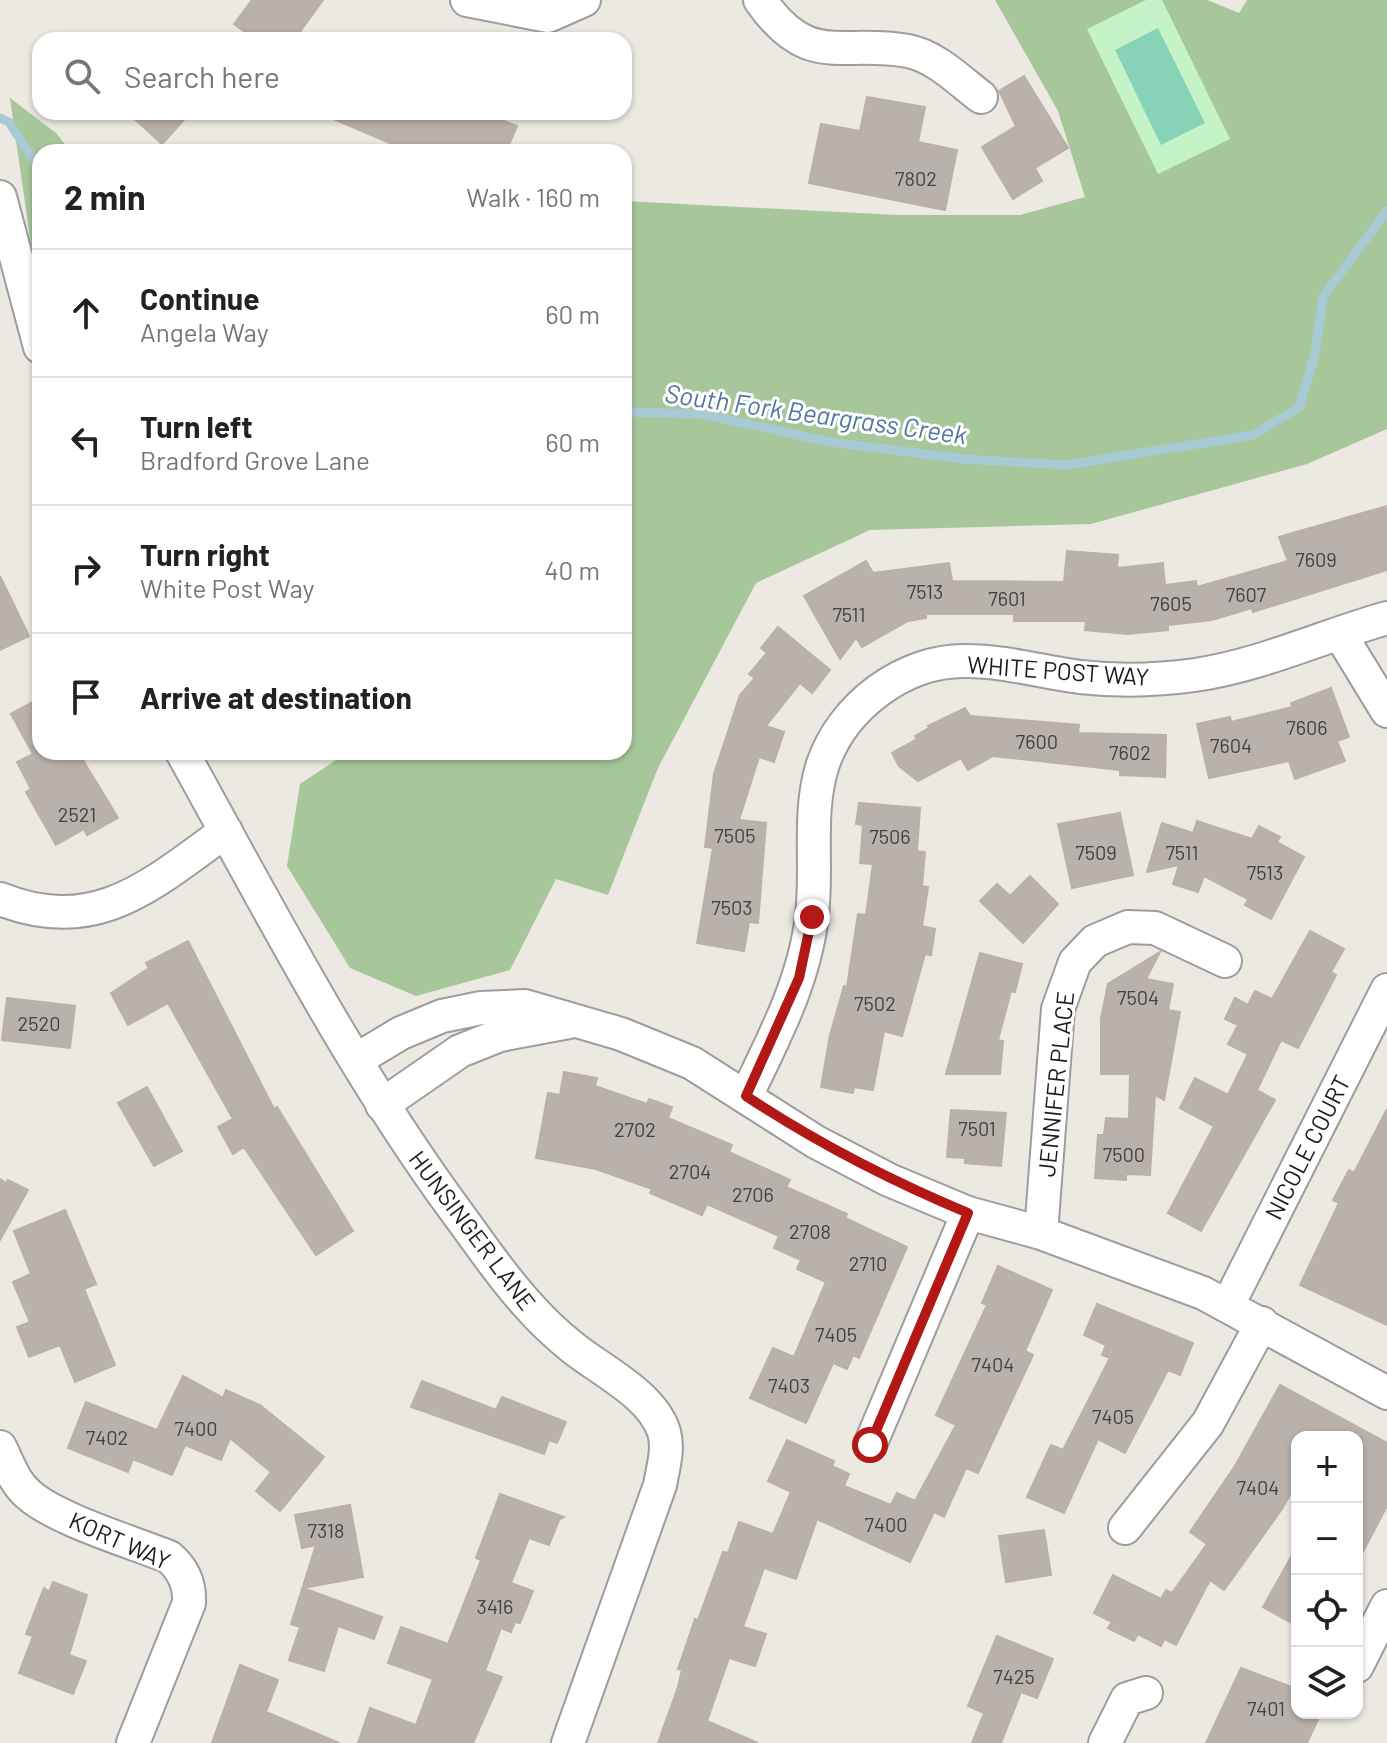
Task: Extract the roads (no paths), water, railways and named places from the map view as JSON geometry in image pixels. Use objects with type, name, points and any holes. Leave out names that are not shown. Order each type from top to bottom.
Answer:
[{"type":"street","points":[[467,0],[548,16],[584,0]]},
{"type":"street","points":[[760,0],[772,18],[796,39],[825,49],[911,51],[939,65],[981,97]]},
{"type":"street","points":[[0,197],[32,317]]},
{"type":"street","name":"WHITE POST WAY","points":[[746,1096],[799,978],[812,917],[814,809],[824,761],[849,719],[865,701],[904,675],[927,667],[963,661],[1016,664],[1084,677],[1197,675],[1274,656],[1387,618]]},
{"type":"street","points":[[1340,634],[1387,711]]},
{"type":"street","name":"HUNSINGER LANE","points":[[186,760],[382,1105],[438,1188],[528,1305],[570,1345],[641,1399],[660,1422],[665,1435],[666,1457],[660,1485],[568,1743]]},
{"type":"street","points":[[0,899],[40,912],[59,914],[99,909],[140,888],[226,831]]},
{"type":"street","name":"JENNIFER PLACE","points":[[1041,1233],[1058,1009],[1065,980],[1075,962],[1095,941],[1128,927],[1155,928],[1225,961]]},
{"type":"street","name":"NICOLE COURT","points":[[1228,1305],[1387,990]]},
{"type":"street","points":[[356,1060],[401,1033],[442,1016],[481,1008],[525,1006],[621,1034],[666,1050],[746,1096],[816,1142],[889,1180],[968,1213],[1041,1233],[1228,1305],[1387,1393]]},
{"type":"street","points":[[382,1105],[460,1051],[500,1035],[572,1022]]},
{"type":"street","points":[[870,1445],[968,1213]]},
{"type":"street","points":[[1125,1528],[1208,1423],[1262,1323]]},
{"type":"street","name":"KORT WAY","points":[[0,1447],[14,1479],[28,1495],[49,1508],[169,1557],[183,1575],[189,1603],[133,1743]]},
{"type":"street","points":[[1363,1654],[1387,1606]]},
{"type":"street","points":[[1105,1743],[1127,1699],[1146,1693]]},
{"type":"waterway","name":"South Fork Beargrass Creek","points":[[0,118],[9,122],[32,158]]},
{"type":"waterway","name":"South Fork Beargrass Creek","points":[[632,412],[702,414],[830,442],[964,459],[1066,465],[1253,435],[1299,407],[1315,354],[1323,297],[1387,211]]}]
